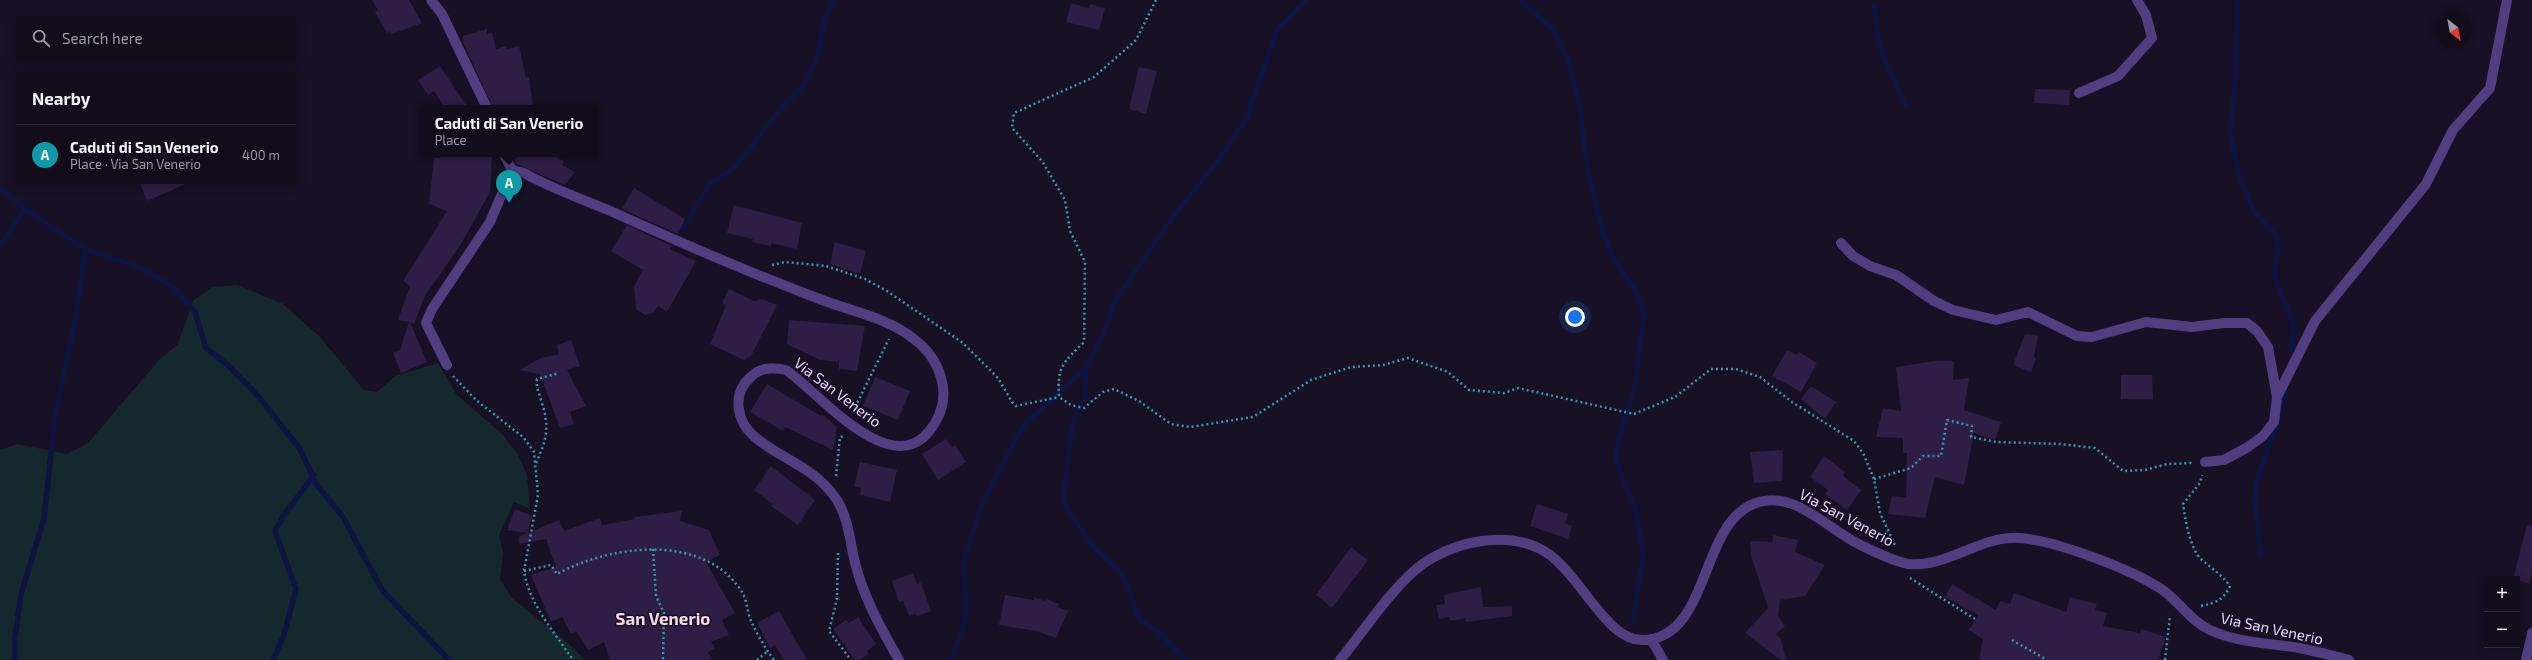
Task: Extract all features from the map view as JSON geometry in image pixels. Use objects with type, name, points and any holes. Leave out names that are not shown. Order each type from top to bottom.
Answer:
[{"type":"street","points":[[431,0],[442,14],[486,105]]},
{"type":"street","points":[[2079,93],[2118,76],[2152,38],[2146,15],[2137,0]]},
{"type":"street","points":[[2277,397],[2315,321],[2426,184],[2453,130],[2490,88],[2507,0]]},
{"type":"street","points":[[447,365],[426,323],[432,309],[490,222],[512,170],[506,157]]},
{"type":"street","name":"Via San Venerio","points":[[512,170],[524,173],[703,253],[817,298],[896,326],[924,348],[939,372],[944,386],[943,407],[935,424],[917,442],[906,446],[871,439],[848,422],[798,378],[781,368],[765,369],[756,372],[742,387],[738,403],[740,418],[755,438],[813,474],[837,501],[845,520],[856,570],[871,608],[899,660]]},
{"type":"street","points":[[1841,243],[1853,256],[1870,266],[1896,275],[1934,301],[1953,310],[1996,320],[2028,312],[2077,336],[2092,337],[2146,322],[2192,327],[2224,323],[2247,323],[2257,331],[2268,347],[2277,397],[2274,422],[2264,436],[2248,447],[2224,460],[2205,462]]},
{"type":"street","name":"Via San Venerio","points":[[1340,660],[1414,571],[1451,548],[1474,542],[1512,542],[1534,547],[1550,555],[1568,572],[1598,610],[1617,629],[1630,638],[1651,639],[1675,627],[1685,615],[1723,533],[1732,520],[1748,506],[1771,500],[1784,501],[1802,508],[1854,541],[1904,563],[1917,565],[1933,562],[1996,541],[2019,538],[2075,552],[2156,586],[2172,597],[2210,630],[2241,639],[2300,648],[2349,660]]},
{"type":"street","points":[[2526,660],[2532,633]]},
{"type":"street","points":[[1651,639],[1663,660]]},
{"type":"path","points":[[1156,0],[1136,40],[1094,77],[1030,104],[1014,113],[1012,121],[1012,128],[1042,161],[1065,200],[1070,231],[1085,262],[1084,342],[1063,363],[1058,380],[1059,397],[1070,405],[1084,408],[1103,392],[1114,389],[1139,401],[1171,424],[1190,428],[1253,417],[1282,401],[1311,380],[1351,367],[1383,366],[1408,358],[1448,372],[1469,390],[1504,393],[1518,388],[1634,414],[1675,397],[1711,369],[1736,369],[1760,377],[1792,402],[1854,441],[1863,453],[1874,479],[1880,513],[1894,544],[1901,548]]},
{"type":"path","points":[[855,407],[896,326]]},
{"type":"path","points":[[447,365],[458,383],[476,400],[523,437],[534,452],[538,495],[524,571],[529,590],[573,660]]},
{"type":"path","points":[[536,463],[547,439],[541,400],[536,388],[537,379],[559,373]]},
{"type":"path","points":[[1874,479],[1911,468],[1923,456],[1941,456],[1947,420],[1972,426],[1971,437],[1996,442],[2060,444],[2095,448],[2123,471],[2145,470],[2167,464],[2205,462],[2200,483],[2183,504],[2186,526],[2200,558],[2218,571],[2230,586],[2227,594],[2218,602],[2186,610]]},
{"type":"path","points":[[836,476],[840,437]]},
{"type":"path","points":[[837,546],[836,599],[829,631],[851,660]]},
{"type":"path","points":[[524,571],[551,565],[557,574],[588,559],[653,549],[691,554],[730,577],[743,593],[751,620],[774,660]]},
{"type":"path","points":[[653,549],[656,596],[664,613],[663,660]]},
{"type":"path","points":[[1905,573],[1916,584],[1975,619]]},
{"type":"path","points":[[2165,660],[2172,597]]},
{"type":"path","points":[[2012,640],[2047,660]]},
{"type":"path","points":[[757,660],[768,651]]},
{"type":"shaded area","points":[[237,285],[283,304],[319,336],[364,390],[377,392],[395,376],[438,363],[456,394],[502,434],[517,453],[527,475],[530,509],[514,502],[499,535],[503,553],[500,579],[512,598],[568,643],[585,660],[0,660],[0,450],[17,444],[67,454],[88,443],[159,360],[178,344],[193,301],[212,287]]},
{"type":"building","points":[[372,0],[409,0],[422,23],[392,34],[390,31],[387,33],[375,12],[378,10]]},
{"type":"building","points":[[1071,3],[1089,8],[1090,4],[1105,8],[1099,30],[1066,22]]},
{"type":"building","points":[[487,29],[487,34],[492,32],[496,49],[507,46],[507,49],[519,46],[526,78],[529,77],[533,105],[492,105],[463,42],[463,36]]},
{"type":"building","points":[[440,66],[466,105],[443,105],[434,91],[428,95],[418,80]]},
{"type":"building","points":[[1139,67],[1157,71],[1146,114],[1129,109]]},
{"type":"building","points":[[2035,89],[2070,90],[2069,105],[2034,103]]},
{"type":"building","points":[[492,157],[490,192],[461,244],[425,296],[414,324],[410,322],[427,362],[401,373],[393,353],[400,350],[409,322],[398,320],[410,286],[403,281],[447,211],[429,204],[434,158]]},
{"type":"building","points":[[512,157],[555,157],[564,161],[562,165],[575,172],[565,185],[516,164]]},
{"type":"building","points":[[140,184],[186,184],[147,201]]},
{"type":"building","points":[[634,188],[685,219],[678,234],[622,209]]},
{"type":"building","points":[[734,205],[802,223],[797,249],[771,243],[771,246],[752,242],[753,239],[727,233]]},
{"type":"building","points":[[627,225],[672,246],[670,249],[696,261],[667,312],[658,306],[653,313],[645,315],[636,309],[634,286],[643,270],[611,251]]},
{"type":"building","points":[[835,242],[866,251],[860,274],[830,264]]},
{"type":"building","points":[[729,289],[754,301],[762,299],[777,305],[751,356],[744,360],[710,344],[726,305],[722,303]]},
{"type":"building","points":[[789,320],[865,326],[857,371],[839,369],[839,362],[820,360],[787,344]]},
{"type":"building","points":[[2025,334],[2038,336],[2034,357],[2036,358],[2031,372],[2013,365]]},
{"type":"building","points":[[571,340],[580,366],[567,370],[586,406],[570,412],[574,424],[560,428],[540,374],[519,370],[541,358],[559,354],[557,345]]},
{"type":"building","points":[[1787,350],[1797,355],[1799,352],[1817,363],[1801,392],[1772,376]]},
{"type":"building","points":[[1935,361],[1954,361],[1953,380],[1969,378],[1964,410],[2001,422],[1995,440],[1974,433],[1964,485],[1935,477],[1925,518],[1888,514],[1892,496],[1906,498],[1907,453],[1903,453],[1903,438],[1876,437],[1883,408],[1901,411],[1896,367]]},
{"type":"building","points":[[2121,375],[2152,375],[2153,399],[2121,399]]},
{"type":"building","points":[[875,377],[910,391],[898,420],[863,406]]},
{"type":"building","points":[[767,384],[821,416],[822,414],[837,427],[833,450],[785,427],[783,431],[750,412]]},
{"type":"building","points":[[1811,386],[1836,402],[1825,419],[1801,399]]},
{"type":"building","points":[[946,439],[952,447],[955,445],[966,462],[938,480],[922,454]]},
{"type":"building","points":[[1783,450],[1782,481],[1754,483],[1750,452]]},
{"type":"building","points":[[1824,456],[1845,472],[1843,476],[1861,490],[1847,510],[1825,494],[1828,490],[1810,477]]},
{"type":"building","points":[[860,462],[897,470],[890,502],[860,495],[861,488],[854,486]]},
{"type":"building","points":[[771,466],[815,500],[798,525],[771,506],[773,504],[754,490]]},
{"type":"building","points":[[1537,504],[1568,514],[1565,523],[1572,526],[1568,539],[1530,526]]},
{"type":"building","points":[[515,509],[532,516],[528,533],[507,530]]},
{"type":"building","points":[[682,511],[680,521],[709,530],[720,555],[706,562],[735,613],[722,620],[729,635],[711,642],[715,648],[708,652],[712,660],[610,660],[604,642],[588,650],[576,631],[571,634],[562,617],[551,622],[531,575],[556,567],[546,539],[519,544],[518,537],[559,520],[564,531],[600,518],[602,525],[635,519],[634,517]]},
{"type":"building","points":[[2527,525],[2532,525],[2532,571],[2530,584],[2520,581],[2520,576],[2514,576]]},
{"type":"building","points":[[1773,535],[1798,540],[1795,552],[1825,565],[1805,596],[1780,600],[1778,616],[1785,626],[1776,634],[1781,639],[1786,660],[1781,660],[1745,633],[1768,608],[1751,556],[1750,541],[1772,542]]},
{"type":"building","points":[[1351,547],[1368,560],[1332,608],[1316,595]]},
{"type":"building","points":[[913,573],[917,584],[921,583],[931,611],[917,616],[916,614],[909,616],[903,601],[899,602],[892,581]]},
{"type":"building","points":[[1952,584],[1996,610],[2000,601],[2010,604],[2014,593],[2066,612],[2070,597],[2097,604],[2095,610],[2107,613],[2103,626],[2140,633],[2141,629],[2166,637],[2158,660],[1979,660],[1983,639],[1969,630],[1978,615],[1945,597]]},
{"type":"building","points":[[1481,587],[1483,607],[1512,606],[1512,616],[1466,622],[1465,618],[1450,621],[1449,617],[1439,619],[1436,605],[1445,604],[1444,595]]},
{"type":"building","points":[[1005,595],[1034,600],[1034,597],[1045,601],[1046,599],[1059,604],[1058,607],[1068,611],[1056,638],[1036,631],[999,625]]},
{"type":"building","points":[[779,611],[807,660],[784,660],[775,645],[770,648],[757,623]]},
{"type":"building","points":[[858,617],[876,644],[867,651],[869,654],[860,660],[855,660],[833,629],[846,620],[849,623]]},
{"type":"waterway","points":[[684,228],[709,184],[735,167],[782,107],[803,86],[817,59],[824,23],[832,0]]},
{"type":"waterway","points":[[950,660],[961,635],[966,613],[964,558],[982,504],[1023,426],[1086,368],[1103,335],[1115,301],[1172,218],[1220,158],[1246,119],[1277,30],[1306,0]]},
{"type":"waterway","points":[[1520,0],[1551,28],[1567,57],[1580,109],[1588,173],[1602,230],[1614,260],[1634,288],[1644,314],[1635,386],[1616,450],[1617,464],[1636,511],[1643,553],[1633,621]]},
{"type":"waterway","points":[[2237,0],[2236,71],[2230,134],[2240,179],[2254,212],[2276,235],[2278,250],[2274,275],[2293,324],[2292,353]]},
{"type":"waterway","points":[[1874,5],[1879,46],[1906,107]]},
{"type":"waterway","points":[[0,188],[25,209],[85,249],[131,264],[173,286],[195,312],[206,348],[228,365],[259,397],[300,449],[316,484],[343,517],[382,590],[449,660]]},
{"type":"waterway","points":[[0,245],[25,209]]},
{"type":"waterway","points":[[15,660],[15,638],[21,594],[44,519],[55,416],[76,316],[85,249]]},
{"type":"waterway","points":[[1086,368],[1085,397],[1072,424],[1063,502],[1093,547],[1122,574],[1140,620],[1159,632],[1186,660]]},
{"type":"waterway","points":[[2261,554],[2255,501],[2256,482],[2278,420],[2286,387]]},
{"type":"waterway","points":[[273,660],[284,635],[296,589],[275,531],[284,515],[314,475]]},
{"type":"place","name":"Caduti di San Venerio","points":[[509,203]]},
{"type":"district","name":"San Venerio","points":[[663,618]]}]
